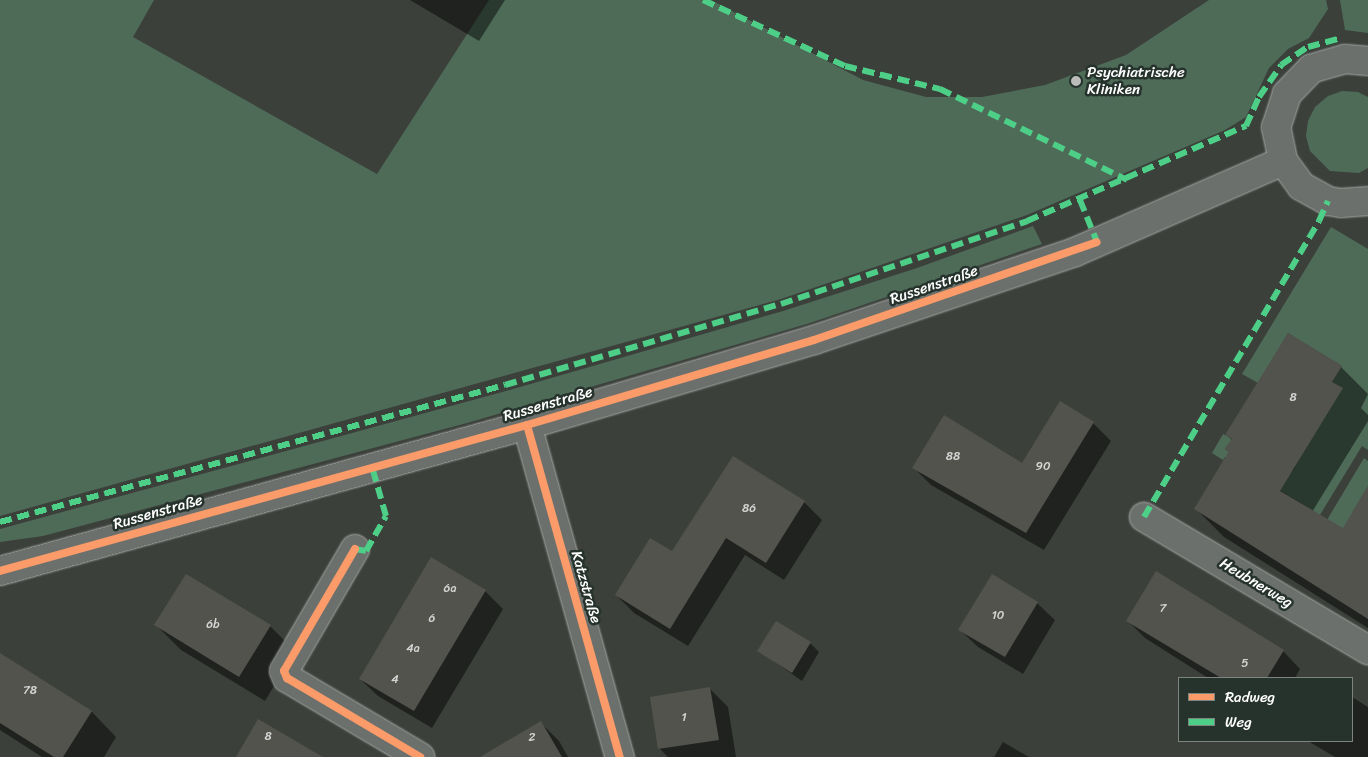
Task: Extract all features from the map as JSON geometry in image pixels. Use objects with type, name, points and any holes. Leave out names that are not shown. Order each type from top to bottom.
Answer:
[{"type":"street","points":[[1368,61],[1345,58],[1311,69],[1298,80],[1283,102],[1276,127],[1283,161],[1291,175],[1314,195],[1341,203],[1368,201]]},
{"type":"street","name":"Russenstraße","points":[[0,571],[527,425],[814,340],[1075,252],[1283,161]]},
{"type":"street","name":"Katzstraße","points":[[527,425],[620,757]]},
{"type":"street","name":"Heubnerweg","points":[[1144,517],[1368,650]]},
{"type":"street","points":[[355,550],[284,670],[287,678],[420,757]]},
{"type":"green space","points":[[0,0],[154,0],[133,37],[377,174],[489,0],[711,0],[863,80],[926,97],[982,97],[1045,85],[1126,55],[1209,0],[1326,0],[1328,9],[1309,38],[1288,49],[1269,68],[1246,117],[1225,130],[1027,215],[781,299],[0,516]]},
{"type":"green space","points":[[1340,0],[1368,0],[1368,33],[1345,30]]},
{"type":"green space","points":[[1342,91],[1358,92],[1368,97],[1368,168],[1359,173],[1330,171],[1310,151],[1306,136],[1308,121],[1315,107],[1328,96]]},
{"type":"green space","points":[[1033,226],[1042,244],[810,323],[467,423],[43,536],[0,542],[0,529],[506,391],[783,311],[917,268]]},
{"type":"green space","points":[[1331,227],[1368,249],[1368,450],[1362,446],[1290,564],[1314,511],[1225,457],[1223,460],[1212,453],[1223,434],[1232,439],[1225,449],[1243,460],[1293,471],[1307,446],[1297,439],[1342,388],[1332,382],[1342,366],[1288,333],[1258,383],[1242,374]]},
{"type":"green space","points":[[1364,458],[1368,461],[1368,486],[1352,513],[1368,537],[1321,530]]},
{"type":"building","points":[[1288,333],[1342,366],[1332,382],[1343,388],[1280,491],[1343,528],[1368,486],[1368,619],[1194,509],[1229,451],[1225,449],[1232,439],[1225,435]]},
{"type":"building","points":[[1060,401],[1094,422],[1026,533],[912,468],[944,415],[1022,463]]},
{"type":"building","points":[[733,456],[805,501],[766,563],[726,538],[670,629],[615,595],[650,538],[672,551]]},
{"type":"building","points":[[431,557],[486,590],[414,711],[359,679]]},
{"type":"building","points":[[1156,571],[1284,650],[1268,677],[1219,677],[1126,621]]},
{"type":"building","points":[[186,574],[271,625],[239,677],[154,625]]},
{"type":"building","points":[[992,574],[1038,602],[1005,657],[958,630]]},
{"type":"building","points":[[776,621],[811,642],[792,673],[757,651]]},
{"type":"building","points":[[0,653],[92,711],[63,757],[54,757],[0,723]]},
{"type":"building","points":[[710,687],[719,740],[658,749],[650,697]]},
{"type":"building","points":[[258,719],[323,757],[236,757]]},
{"type":"building","points":[[541,721],[562,757],[480,757]]},
{"type":"marked path","points":[[703,0],[845,66],[940,89],[1127,180]]},
{"type":"marked path","points":[[0,522],[505,385],[781,304],[1027,221],[1246,126],[1259,97],[1281,65],[1308,47],[1341,38]]},
{"type":"marked path","points":[[1080,200],[1097,242]]},
{"type":"marked path","points":[[1144,517],[1319,221],[1328,201]]},
{"type":"marked path","points":[[355,549],[366,551],[386,516],[372,467]]},
{"type":"cycle path","points":[[0,571],[527,425],[814,340],[1097,242]]},
{"type":"cycle path","points":[[527,425],[620,757]]},
{"type":"cycle path","points":[[355,549],[284,671],[287,678],[420,757]]},
{"type":"place","name":"Psychiatrische Kliniken","points":[[1076,81]]}]
